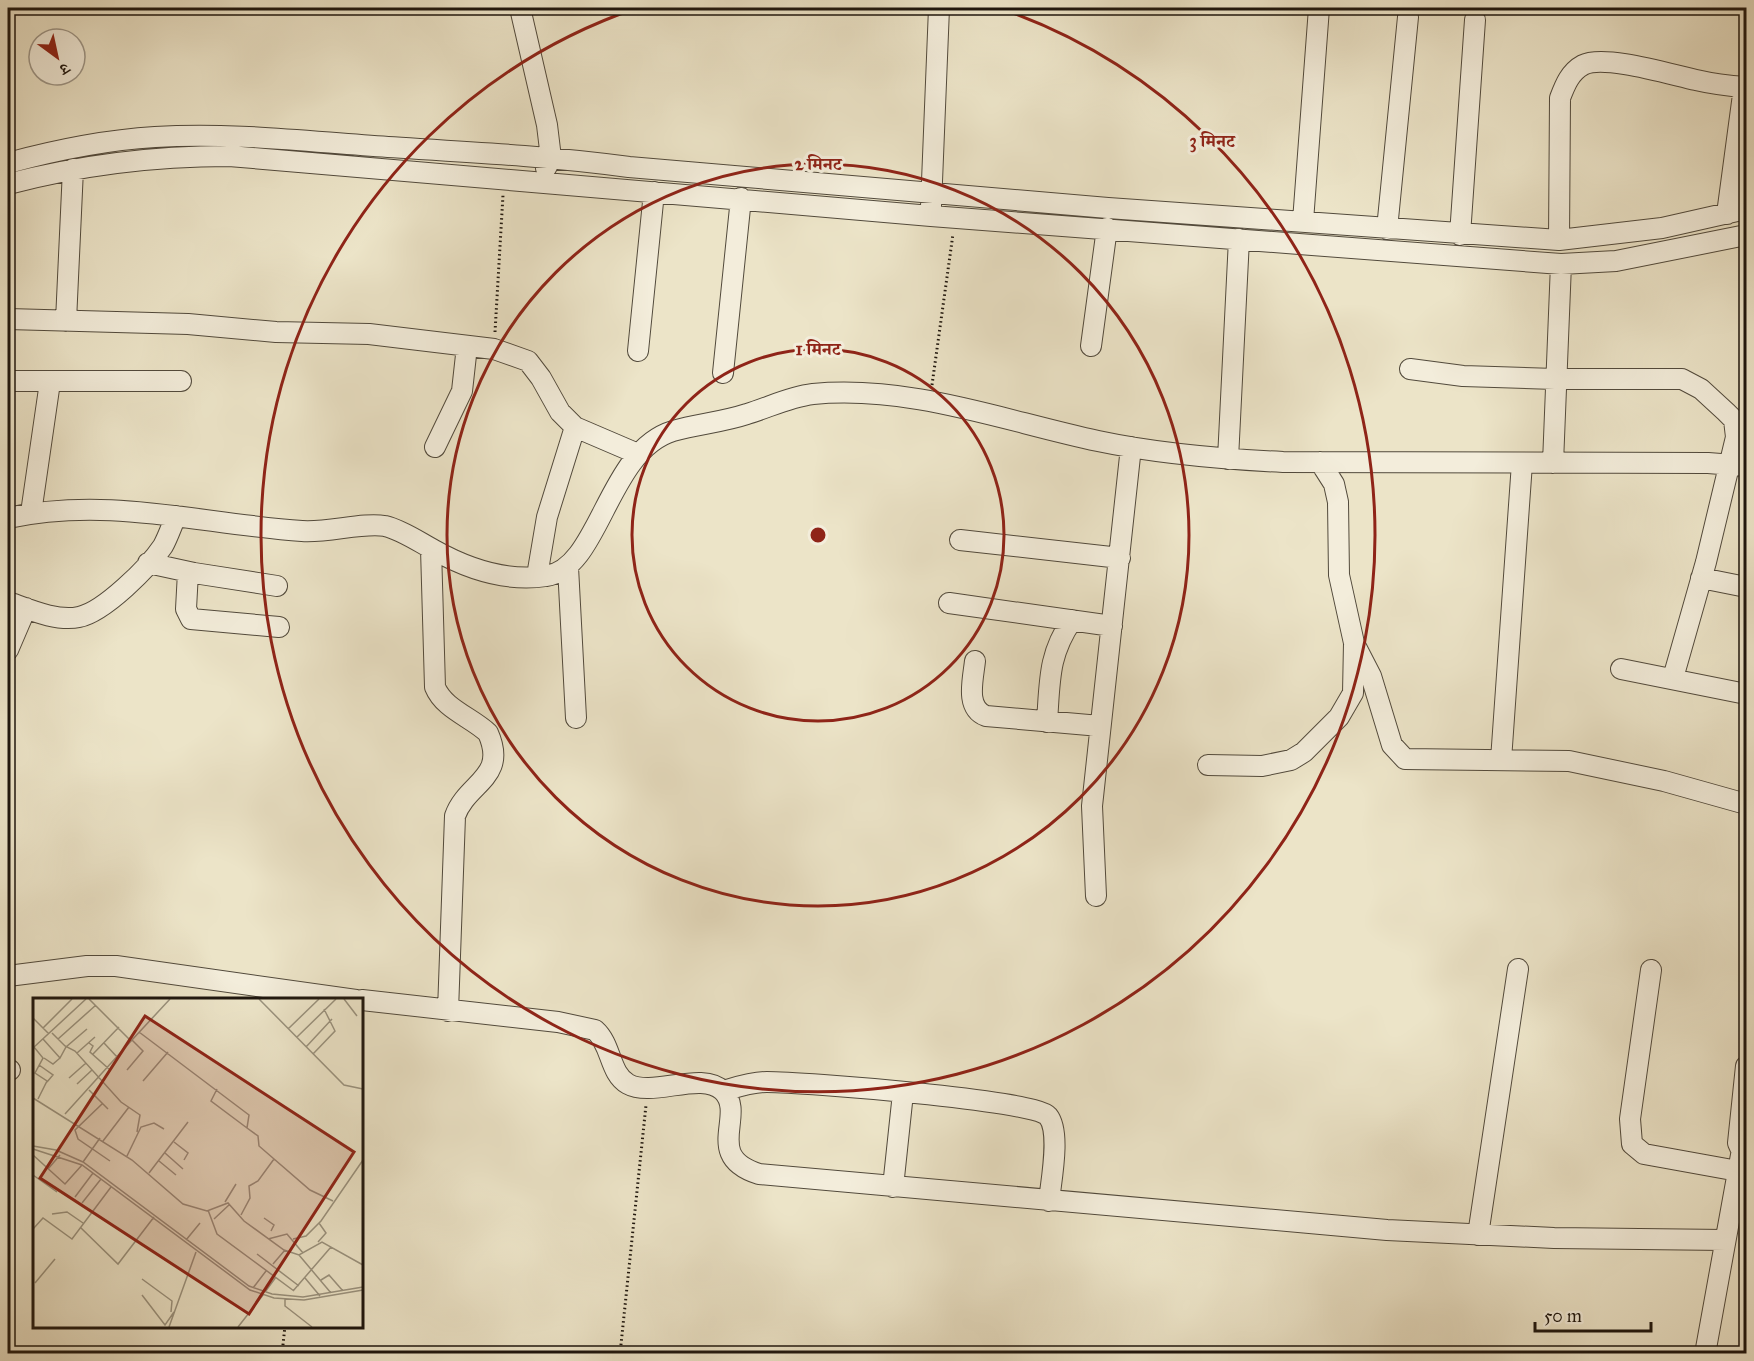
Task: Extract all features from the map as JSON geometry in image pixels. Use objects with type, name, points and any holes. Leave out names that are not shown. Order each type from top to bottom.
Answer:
[{"type":"street","points":[[520,8],[538,82],[552,167]]},
{"type":"street","points":[[931,205],[939,8]]},
{"type":"street","points":[[1303,221],[1319,8]]},
{"type":"street","points":[[1387,229],[1408,17]]},
{"type":"street","points":[[1460,235],[1475,20]]},
{"type":"street","points":[[1559,240],[1560,98],[1566,82],[1576,70],[1585,64],[1595,62],[1614,63],[1745,87],[1727,214]]},
{"type":"street","points":[[8,163],[87,144],[157,136],[255,136],[552,167],[628,167],[931,205],[955,217],[1561,264],[1627,259],[1746,235]]},
{"type":"street","points":[[8,184],[74,169],[149,158],[229,156],[504,181],[552,167],[654,192],[741,198],[1303,221],[1460,235],[1559,240],[1617,234],[1746,209]]},
{"type":"street","points":[[66,321],[74,169]]},
{"type":"street","points":[[638,351],[654,192]]},
{"type":"street","points":[[723,373],[741,198]]},
{"type":"street","points":[[1091,345],[1107,228]]},
{"type":"street","points":[[1228,459],[1239,239]]},
{"type":"street","points":[[1553,463],[1561,264]]},
{"type":"street","points":[[8,319],[188,324],[276,332],[369,334],[494,349],[528,361],[541,378],[560,412],[575,427],[638,454]]},
{"type":"street","points":[[435,447],[462,391],[467,346]]},
{"type":"street","points":[[1410,369],[1463,376],[1555,379],[1668,378],[1690,381],[1734,420],[1738,465],[1701,578],[1673,678]]},
{"type":"street","points":[[8,381],[181,381]]},
{"type":"street","points":[[31,513],[50,382]]},
{"type":"street","points":[[8,518],[31,513],[91,507],[308,532],[385,526],[464,566],[482,571],[513,576],[560,573],[577,556],[644,446],[672,431],[747,414],[789,398],[840,393],[960,406],[1131,447],[1228,459],[1320,462],[1738,465]]},
{"type":"street","points":[[537,576],[547,517],[575,427]]},
{"type":"street","points":[[1096,896],[1092,806],[1131,447]]},
{"type":"street","points":[[1208,765],[1278,764],[1304,752],[1347,706],[1353,693],[1354,643],[1339,575],[1338,502],[1334,484],[1320,462]]},
{"type":"street","points":[[1501,760],[1508,631],[1522,463]]},
{"type":"street","points":[[8,650],[17,605],[54,616],[80,617],[106,603],[148,563],[164,543],[176,516]]},
{"type":"street","points":[[960,540],[1120,558]]},
{"type":"street","points":[[431,549],[435,687],[438,695],[448,705],[488,733],[494,755],[484,781],[465,798],[455,816],[448,1011]]},
{"type":"street","points":[[148,563],[188,572],[277,586]]},
{"type":"street","points":[[568,567],[576,718]]},
{"type":"street","points":[[188,572],[186,609],[191,619],[279,627]]},
{"type":"street","points":[[1701,578],[1746,587]]},
{"type":"street","points":[[949,603],[1112,626]]},
{"type":"street","points":[[1047,722],[1054,651],[1072,620]]},
{"type":"street","points":[[1354,643],[1371,676],[1384,721],[1398,754],[1404,759],[1415,761],[1569,761],[1664,781],[1746,804]]},
{"type":"street","points":[[975,661],[972,694],[978,713],[986,716],[1100,726]]},
{"type":"street","points":[[1621,669],[1746,694]]},
{"type":"street","points":[[8,976],[87,966],[116,966],[349,998]]},
{"type":"street","points":[[1478,1235],[1518,969]]},
{"type":"street","points":[[1651,970],[1630,1119],[1632,1144],[1644,1154],[1742,1162]]},
{"type":"street","points":[[363,1000],[558,1023],[595,1030],[607,1046],[619,1076],[636,1087],[647,1089],[705,1084],[723,1091],[766,1082],[903,1093],[1043,1111],[1049,1117],[1054,1142],[1049,1201]]},
{"type":"street","points":[[1705,1353],[1725,1240],[1742,1162],[1738,1128],[1746,1066]]},
{"type":"street","points":[[723,1091],[728,1100],[731,1155],[736,1163],[745,1170],[759,1174],[1387,1230],[1478,1235],[1725,1240]]},
{"type":"street","points":[[893,1187],[903,1093]]},
{"type":"path","points":[[494,349],[504,181]]},
{"type":"path","points":[[930,401],[955,217]]},
{"type":"path","points":[[620,1353],[647,1089]]},
{"type":"path","points":[[282,1353],[285,1328]]}]
